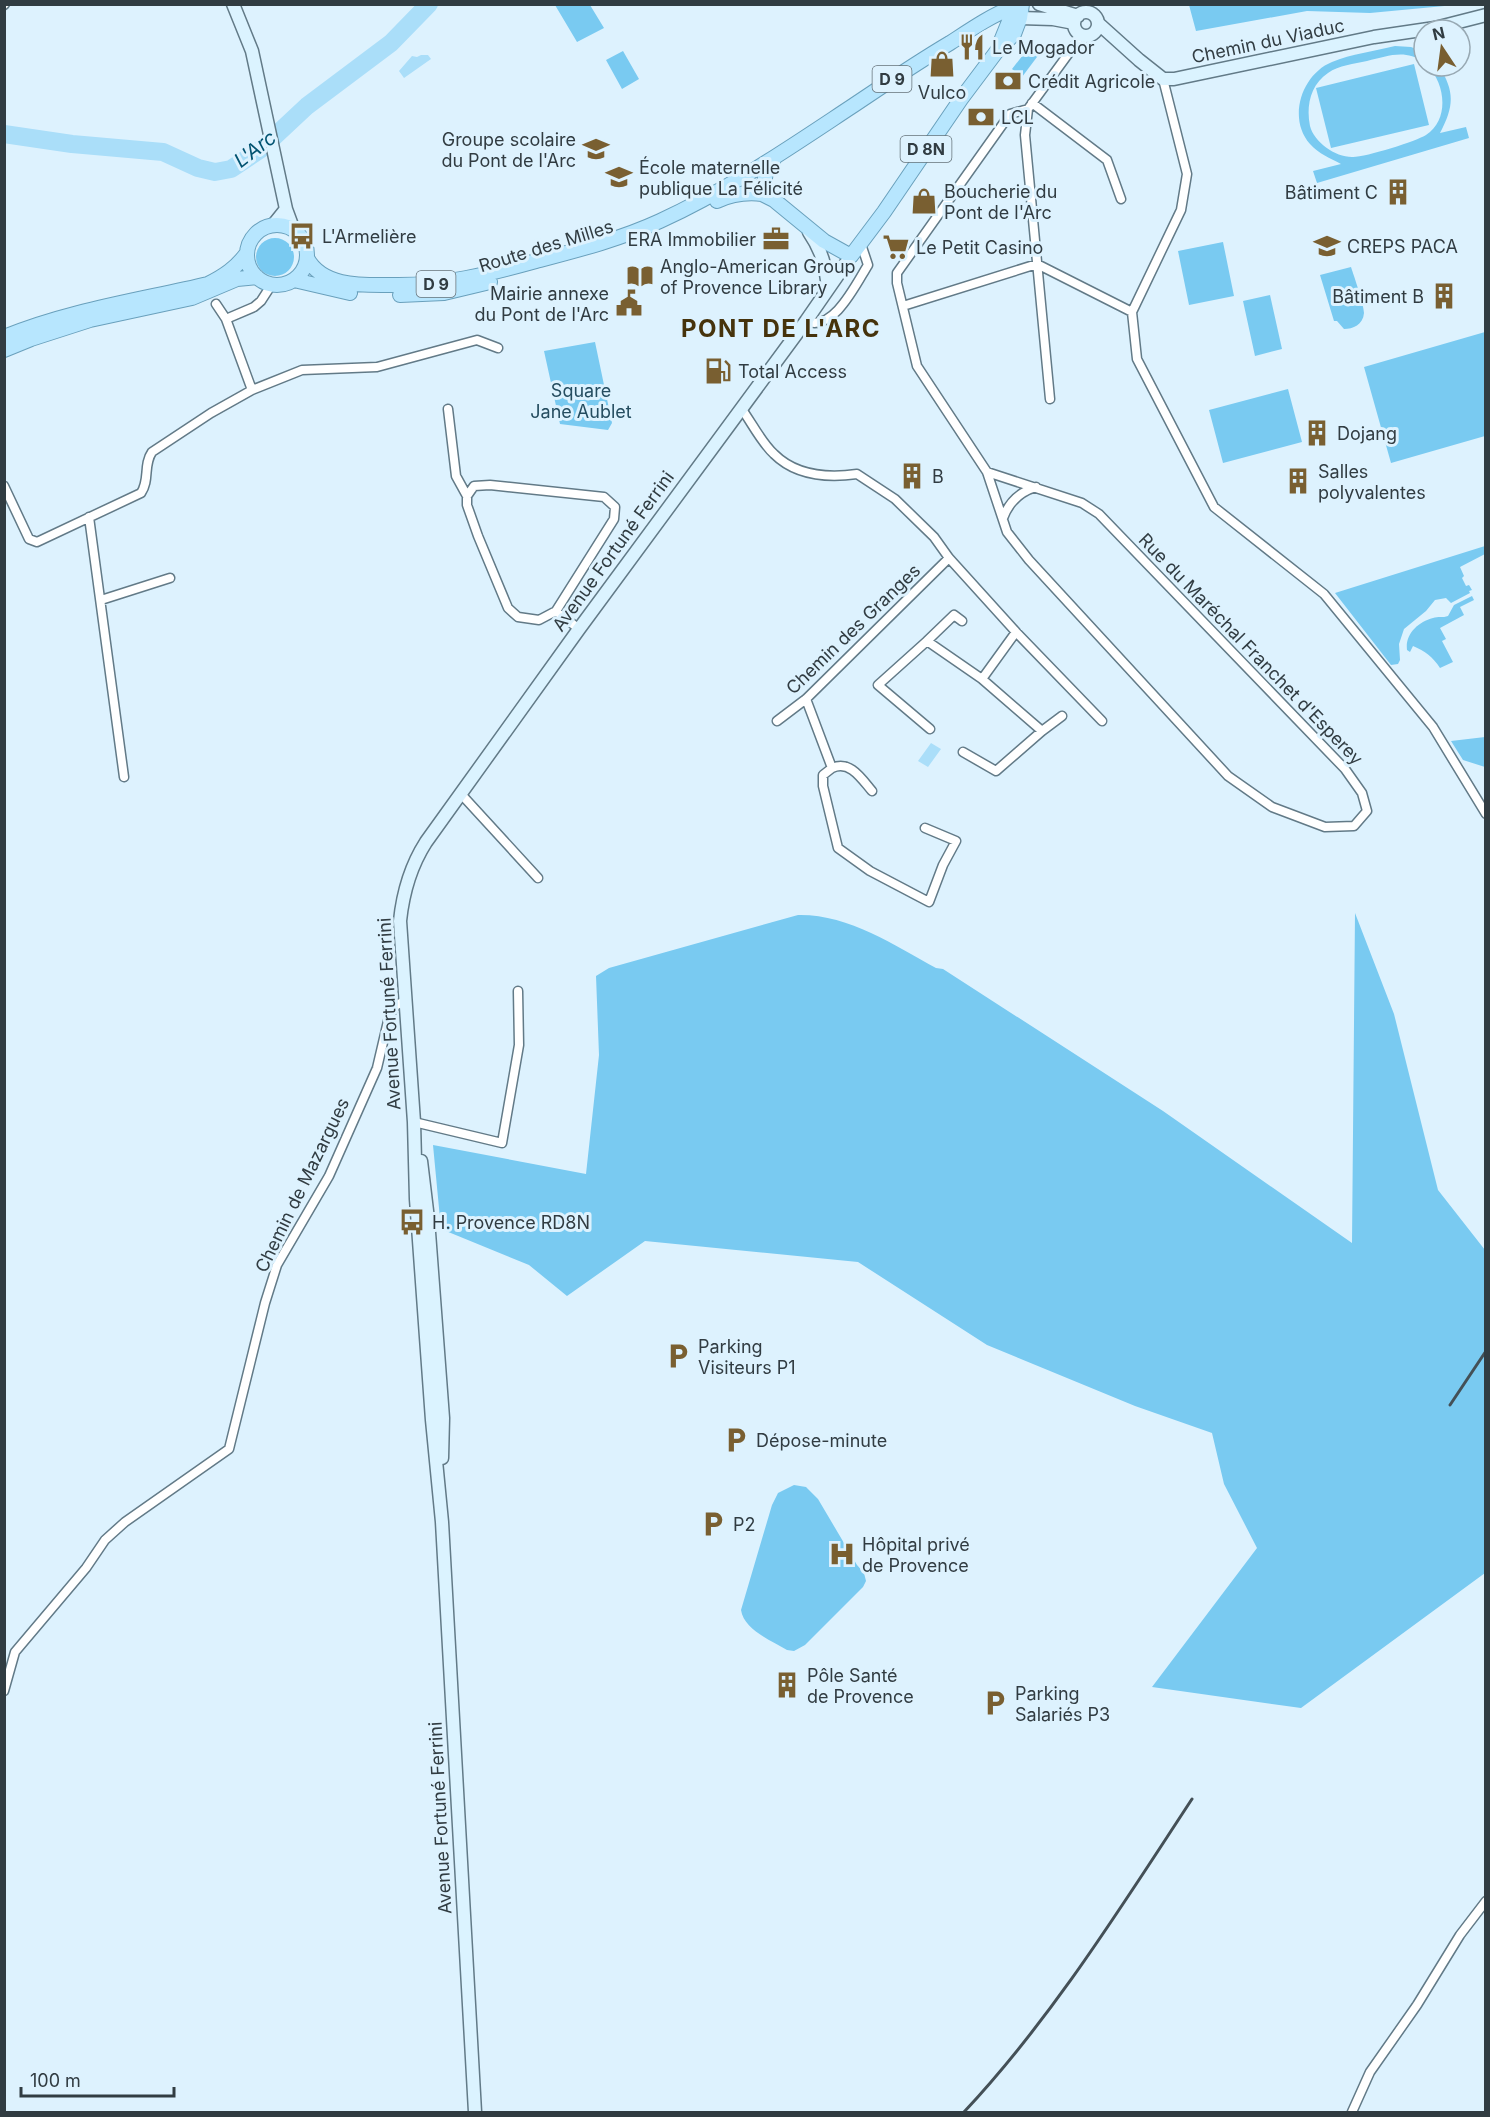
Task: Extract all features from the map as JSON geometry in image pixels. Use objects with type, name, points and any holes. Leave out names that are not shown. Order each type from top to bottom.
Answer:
[{"type":"main road","points":[[233,4],[250,46],[285,204],[293,228]]},
{"type":"main road","points":[[1039,4],[1077,24],[1086,36],[1096,29]]},
{"type":"main road","points":[[1011,8],[1077,24]]},
{"type":"main road","name":"Avenue Fortuné Ferrini","points":[[475,2112],[442,1522],[441,1399],[428,1219],[414,1122],[400,921],[406,884],[417,857],[461,794],[579,629],[806,321],[961,99],[998,51],[1011,8]]},
{"type":"main road","name":"D 9","points":[[729,191],[913,66],[1011,8]]},
{"type":"main road","points":[[1077,24],[1083,12],[1089,12],[1096,17],[1096,29]]},
{"type":"main road","name":"Chemin du Viaduc","points":[[1163,78],[1174,79],[1374,37],[1436,28],[1485,15]]},
{"type":"main road","points":[[1096,29],[1115,40],[1163,78]]},
{"type":"main road","points":[[768,197],[764,184],[766,172],[776,157]]},
{"type":"main road","points":[[729,191],[749,187],[768,197],[824,242],[851,256]]},
{"type":"main road","name":"Route des Milles","points":[[294,280],[354,294],[444,293],[624,241],[663,226],[729,191]]},
{"type":"main road","points":[[274,224],[285,204]]},
{"type":"main road","points":[[4,350],[90,320],[192,298],[237,279],[265,284],[284,284],[294,280],[305,267],[307,247],[302,236],[293,228],[274,224],[264,227],[249,243],[247,253],[249,266],[265,284]]},
{"type":"main road","points":[[804,225],[822,253],[828,289]]},
{"type":"main road","points":[[4,337],[87,311],[208,284],[223,277],[237,266],[247,253]]},
{"type":"main road","name":"Route des Milles","points":[[307,258],[313,268],[325,276],[355,285],[441,283],[509,273]]},
{"type":"street","points":[[1050,399],[1025,135],[1030,106],[1077,42],[1077,24]]},
{"type":"street","points":[[1163,78],[1187,174],[1181,210],[1132,312],[1137,359],[1214,507],[1324,594],[1433,727],[1485,814]]},
{"type":"street","points":[[1030,106],[1107,160],[1121,199]]},
{"type":"street","points":[[987,472],[917,366],[897,283],[897,273],[1010,114],[1030,106]]},
{"type":"street","points":[[806,321],[816,324],[827,321],[840,308],[868,265],[861,244]]},
{"type":"street","points":[[903,306],[1037,264],[1132,312]]},
{"type":"street","points":[[226,319],[254,307],[261,301],[265,284]]},
{"type":"street","points":[[216,304],[226,319],[252,390]]},
{"type":"street","points":[[4,486],[29,539],[37,542],[141,493],[146,485],[147,460],[152,452],[211,413],[252,390],[302,370],[377,368],[477,340],[498,348]]},
{"type":"street","points":[[741,408],[773,454],[796,470],[834,477],[857,474],[895,499],[934,537],[949,558],[1016,632],[1102,721]]},
{"type":"street","points":[[448,409],[456,476],[467,496]]},
{"type":"street","name":"Rue du Maréchal Franchet d'Esperey","points":[[987,472],[1082,502],[1099,514],[1345,769],[1362,793],[1367,811],[1354,826],[1325,827],[1272,807],[1228,776],[1029,560],[1007,532],[987,472]]},
{"type":"street","points":[[490,485],[604,497],[615,507],[614,519],[555,611],[539,620],[518,617],[508,608],[477,536],[467,505],[467,496],[474,486],[490,485]]},
{"type":"street","points":[[1002,518],[1007,506],[1024,491],[1036,487]]},
{"type":"street","points":[[89,517],[124,777]]},
{"type":"street","name":"Chemin des Granges","points":[[777,722],[806,699],[949,558]]},
{"type":"street","points":[[100,600],[170,578]]},
{"type":"street","points":[[555,611],[579,629]]},
{"type":"street","points":[[930,729],[878,686],[954,615],[962,621]]},
{"type":"street","points":[[982,678],[1016,632]]},
{"type":"street","points":[[927,641],[982,678],[1042,731]]},
{"type":"street","points":[[806,699],[832,768]]},
{"type":"street","points":[[963,752],[996,771],[1062,716]]},
{"type":"street","points":[[872,791],[848,766],[838,765],[823,775],[823,786],[838,848],[870,871],[928,902],[943,865],[956,841],[925,828]]},
{"type":"street","points":[[461,794],[538,878]]},
{"type":"street","points":[[414,1122],[502,1143],[519,1045],[518,991]]},
{"type":"street","name":"Chemin de Mazargues","points":[[4,1691],[15,1652],[86,1568],[105,1540],[125,1522],[228,1449],[277,1264],[329,1176],[377,1068],[389,1017],[394,1007],[405,1000]]},
{"type":"street","points":[[1352,2112],[1370,2072],[1417,2006],[1460,1935],[1485,1901]]},
{"type":"green space","points":[[1189,4],[1455,5],[1370,13],[1307,11],[1196,31]]},
{"type":"green space","points":[[555,5],[590,5],[604,28],[577,42]]},
{"type":"green space","points":[[1030,46],[1040,53],[1022,77],[1012,69]]},
{"type":"green space","points":[[1395,46],[1412,47],[1412,57],[1389,56],[1342,66],[1322,78],[1313,90],[1309,111],[1312,132],[1326,148],[1345,156],[1358,157],[1390,149],[1426,135],[1434,128],[1442,111],[1441,92],[1436,78],[1445,78],[1451,99],[1448,115],[1440,133],[1466,127],[1469,138],[1317,183],[1313,171],[1341,164],[1317,150],[1303,134],[1299,110],[1301,98],[1306,86],[1321,68],[1355,55]]},
{"type":"green space","points":[[623,51],[639,79],[622,89],[606,60]]},
{"type":"green space","points":[[1412,64],[1412,78],[1417,78],[1429,125],[1331,148],[1316,88]]},
{"type":"green space","points":[[275,238],[289,243],[294,257],[289,271],[275,276],[261,271],[256,257],[261,243]]},
{"type":"green space","points":[[1223,242],[1234,296],[1189,305],[1178,251]]},
{"type":"green space","points":[[1351,267],[1364,313],[1362,321],[1357,325],[1344,329],[1337,321],[1334,321],[1320,275]]},
{"type":"green space","points":[[1270,295],[1282,349],[1255,356],[1243,301]]},
{"type":"green space","points":[[1485,332],[1485,436],[1391,463],[1364,367]]},
{"type":"green space","name":"Square Jane Aublet","points":[[595,342],[612,423],[608,430],[560,424],[544,351]]},
{"type":"green space","points":[[1288,389],[1302,442],[1223,463],[1209,410]]},
{"type":"green space","points":[[1485,546],[1485,554],[1460,567],[1466,586],[1469,585],[1472,590],[1469,591],[1470,593],[1451,603],[1446,598],[1435,600],[1426,611],[1404,629],[1399,644],[1398,664],[1391,665],[1335,593]]},
{"type":"green space","points":[[1472,596],[1474,600],[1460,607],[1464,615],[1440,628],[1446,639],[1442,641],[1453,662],[1440,668],[1421,650],[1413,646],[1410,652],[1407,650],[1410,634],[1422,622],[1448,616],[1454,605]]},
{"type":"green space","points":[[1485,737],[1485,767],[1463,760],[1451,741]]},
{"type":"green space","points":[[1355,913],[1394,1014],[1438,1190],[1485,1250],[1485,1573],[1301,1708],[1152,1687],[1257,1548],[1224,1484],[1212,1433],[1135,1406],[987,1345],[858,1262],[645,1241],[567,1296],[529,1265],[441,1229],[433,1145],[586,1174],[599,1055],[596,976],[609,968],[798,915],[817,916],[853,925],[936,968],[943,969],[1163,1111],[1352,1243]]},
{"type":"green space","points":[[794,1485],[806,1487],[818,1499],[864,1573],[866,1581],[863,1587],[805,1645],[794,1651],[787,1650],[753,1629],[743,1617],[741,1610],[772,1505],[778,1493]]},
{"type":"shaded area","points":[[428,55],[431,59],[404,78],[399,71],[412,56]]},
{"type":"shaded area","points":[[931,743],[941,749],[928,767],[918,761]]},
{"type":"waterway","name":"L'Arc","points":[[4,134],[72,144],[163,152],[198,168],[215,172],[231,169],[261,149],[307,106],[391,43],[429,4]]},
{"type":"railway","points":[[1450,1405],[1486,1351]]},
{"type":"railway","points":[[964,2112],[1027,2039],[1056,2000],[1112,1921],[1192,1799]]},
{"type":"place","name":"Le Mogador","points":[[972,47]]},
{"type":"place","name":"Vulco","points":[[942,64]]},
{"type":"place","name":"Crédit Agricole","points":[[1008,81]]},
{"type":"place","name":"LCL","points":[[981,117]]},
{"type":"place","name":"Groupe scolaire du Pont de l'Arc","points":[[596,149]]},
{"type":"place","name":"École maternelle publique La Félicité","points":[[619,177]]},
{"type":"place","name":"Bâtiment C","points":[[1398,192]]},
{"type":"place","name":"Boucherie du Pont de l'Arc","points":[[924,201]]},
{"type":"place","name":"L'Armelière","points":[[302,236]]},
{"type":"place","name":"ERA Immobilier","points":[[776,239]]},
{"type":"place","name":"CREPS PACA","points":[[1327,246]]},
{"type":"place","name":"Le Petit Casino","points":[[896,247]]},
{"type":"place","name":"Anglo-American Group of Provence Library","points":[[640,276]]},
{"type":"place","name":"Bâtiment B","points":[[1444,296]]},
{"type":"place","name":"Mairie annexe du Pont de l'Arc","points":[[629,303]]},
{"type":"place","name":"Total Access","points":[[718,371]]},
{"type":"place","name":"Dojang","points":[[1317,433]]},
{"type":"place","name":"B","points":[[912,476]]},
{"type":"place","name":"Salles polyvalentes","points":[[1298,481]]},
{"type":"place","name":"H. Provence RD8N","points":[[412,1222]]},
{"type":"place","name":"Parking Visiteurs P1","points":[[678,1356]]},
{"type":"place","name":"Dépose-minute","points":[[736,1440]]},
{"type":"place","name":"P2","points":[[713,1524]]},
{"type":"place","name":"Hôpital privé de Provence","points":[[842,1554]]},
{"type":"place","name":"Pôle Santé de Provence","points":[[787,1685]]},
{"type":"place","name":"Parking Salariés P3","points":[[995,1703]]},
{"type":"district","name":"PONT DE L'ARC","points":[[781,328]]}]
